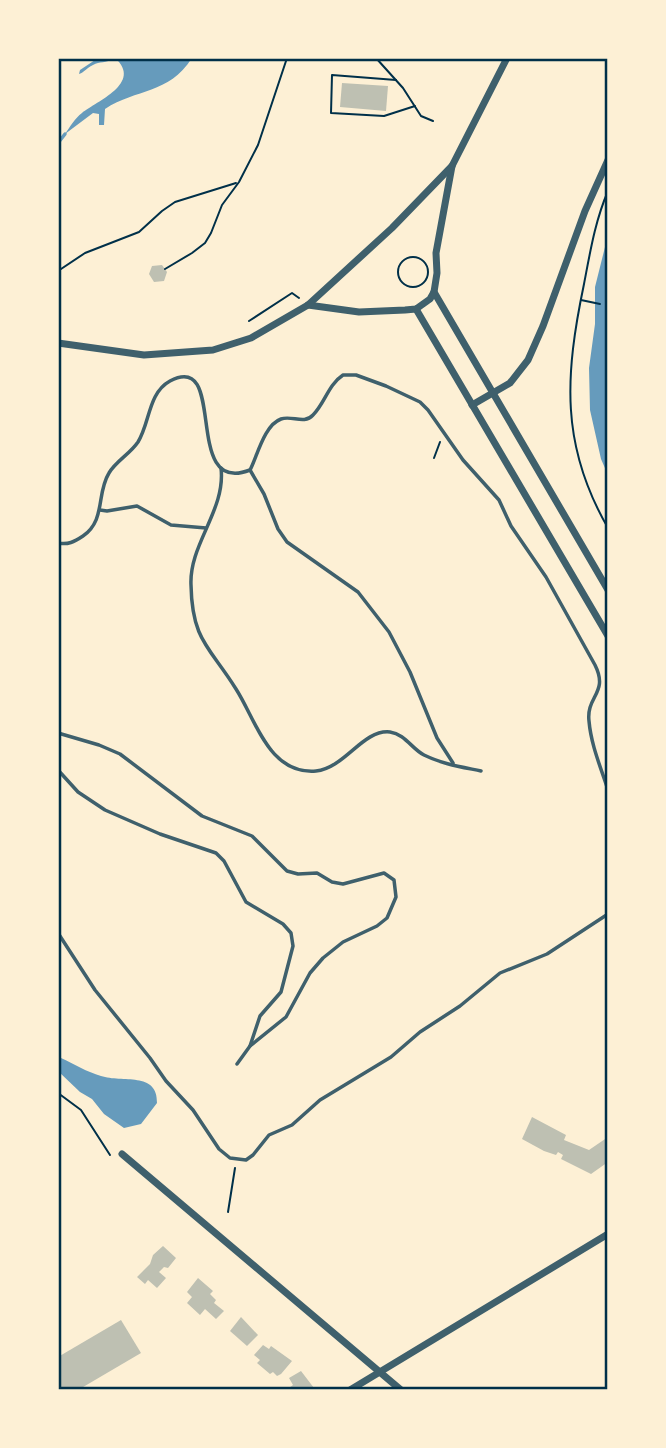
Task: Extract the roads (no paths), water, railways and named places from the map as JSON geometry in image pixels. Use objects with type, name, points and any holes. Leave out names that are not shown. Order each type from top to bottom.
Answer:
[{"type":"street","points":[[308,306],[359,312],[416,309],[429,299],[434,292],[436,253],[452,166],[507,58]]},
{"type":"street","points":[[472,405],[510,383],[528,360],[585,211],[608,160]]},
{"type":"street","points":[[58,343],[144,355],[213,350],[251,338],[308,306],[393,228],[452,166]]},
{"type":"street","points":[[434,292],[608,590]]},
{"type":"street","points":[[416,309],[608,636]]},
{"type":"street","points":[[122,1154],[401,1390]]},
{"type":"street","points":[[350,1390],[608,1234]]},
{"type":"lane","points":[[58,543],[73,542],[89,531],[97,520],[109,472],[140,439],[158,391],[178,378],[192,377],[200,387],[208,445],[221,466],[241,474],[250,470],[258,447],[275,423],[281,419],[309,418],[334,383],[348,374],[386,386],[420,402],[435,418],[463,460],[499,500],[511,526],[546,577],[598,672],[600,685],[588,719],[608,790]]},
{"type":"lane","points":[[221,466],[219,494],[191,578],[194,621],[204,645],[238,691],[259,734],[272,752],[291,766],[316,771],[341,761],[373,736],[390,732],[400,736],[422,754],[481,771]]},
{"type":"lane","points":[[250,470],[287,542],[358,592],[389,632],[410,672],[437,738],[454,765]]},
{"type":"lane","points":[[100,510],[137,506],[171,525],[206,528]]},
{"type":"lane","points":[[58,733],[120,754],[202,816],[252,835],[287,872],[317,873],[332,882],[343,884],[384,873],[394,880],[396,897],[387,918],[377,926],[353,936],[323,958],[310,973],[286,1017],[250,1045]]},
{"type":"lane","points":[[58,770],[78,792],[105,810],[160,834],[216,853],[224,861],[246,902],[283,924],[291,933],[293,946],[281,992],[260,1016],[250,1045],[237,1064]]},
{"type":"lane","points":[[58,933],[95,990],[166,1081],[193,1110],[219,1149],[225,1156],[237,1160],[250,1159],[269,1135],[292,1125],[329,1093],[391,1057],[420,1032],[460,1006],[500,973],[557,949],[608,914]]},
{"type":"water","points":[[98,58],[115,58],[91,66],[79,74],[80,70]]},
{"type":"water","points":[[115,58],[192,58],[173,79],[105,109],[104,125],[99,125],[99,114],[93,113],[65,134],[79,115],[121,83],[124,75]]},
{"type":"water","points":[[608,235],[608,475],[601,459],[590,410],[589,368],[595,324],[595,287]]},
{"type":"water","points":[[58,1059],[101,1076],[145,1082],[152,1086],[156,1093],[157,1103],[141,1124],[124,1128],[104,1114],[92,1099],[80,1092],[58,1071]]},
{"type":"waterway","points":[[58,143],[65,134]]}]
